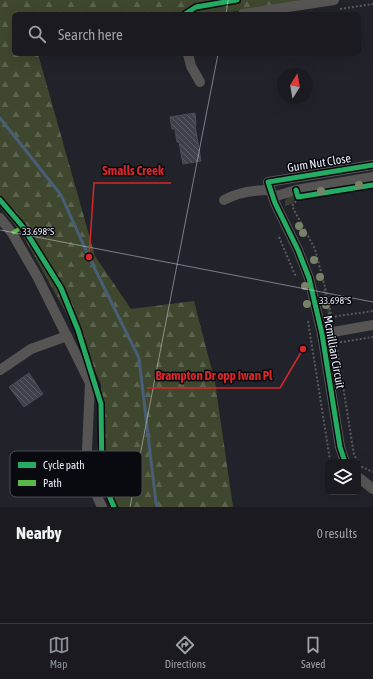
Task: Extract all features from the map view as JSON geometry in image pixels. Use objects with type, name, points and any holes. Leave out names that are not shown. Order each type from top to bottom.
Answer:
[{"type":"street","points":[[256,12],[334,0]]},
{"type":"street","points":[[188,56],[191,66],[200,82]]},
{"type":"street","name":"Gum Nut Close","points":[[270,190],[373,165]]},
{"type":"street","name":"Gum Nut Close","points":[[224,200],[246,192],[296,190],[373,177]]},
{"type":"street","name":"Mcmillian Circuit","points":[[270,190],[307,271],[322,334],[340,447],[344,459]]},
{"type":"street","points":[[0,218],[12,233],[38,278],[90,383],[87,451]]},
{"type":"street","points":[[322,334],[373,325]]},
{"type":"street","points":[[0,370],[31,349],[67,336]]},
{"type":"street","points":[[361,479],[373,489]]},
{"type":"street","points":[[97,497],[102,507]]},
{"type":"path","points":[[280,212],[292,206]]},
{"type":"path","points":[[276,230],[298,281]]},
{"type":"path","points":[[331,317],[373,311]]},
{"type":"path","points":[[307,318],[330,459]]},
{"type":"path","points":[[336,343],[373,337]]},
{"type":"green space","points":[[0,0],[329,0],[230,12],[12,12],[12,56],[39,56],[95,256],[131,309],[194,301],[215,382],[233,507],[115,507],[110,497],[142,497],[142,451],[97,451],[101,384],[73,325],[22,234],[0,207]]},
{"type":"green space","points":[[296,195],[293,203],[285,206],[285,201],[289,196]]},
{"type":"green space","points":[[325,289],[331,316],[325,316],[328,315],[323,290]]},
{"type":"building","points":[[195,113],[195,125],[201,161],[183,164],[179,142],[177,142],[175,129],[172,129],[170,117]]},
{"type":"building","points":[[29,373],[43,394],[24,407],[9,387]]},
{"type":"waterway","points":[[0,118],[61,195],[89,257],[139,358],[156,503],[158,507]]},
{"type":"marked path","points":[[12,233],[23,227]]},
{"type":"cycle path","points":[[188,12],[196,7],[237,0]]},
{"type":"cycle path","points":[[344,459],[340,447],[322,334],[309,278],[298,250],[275,203],[268,182],[373,165]]},
{"type":"cycle path","points":[[296,190],[298,197],[373,185]]},
{"type":"cycle path","points":[[0,200],[23,227],[61,288],[78,330],[101,404],[102,451]]},
{"type":"cycle path","points":[[110,497],[114,507]]},
{"type":"place","name":"Smalls Creek","points":[[89,257]]},
{"type":"place","name":"Brampton Dr opp Iwan Pl","points":[[303,349]]}]
